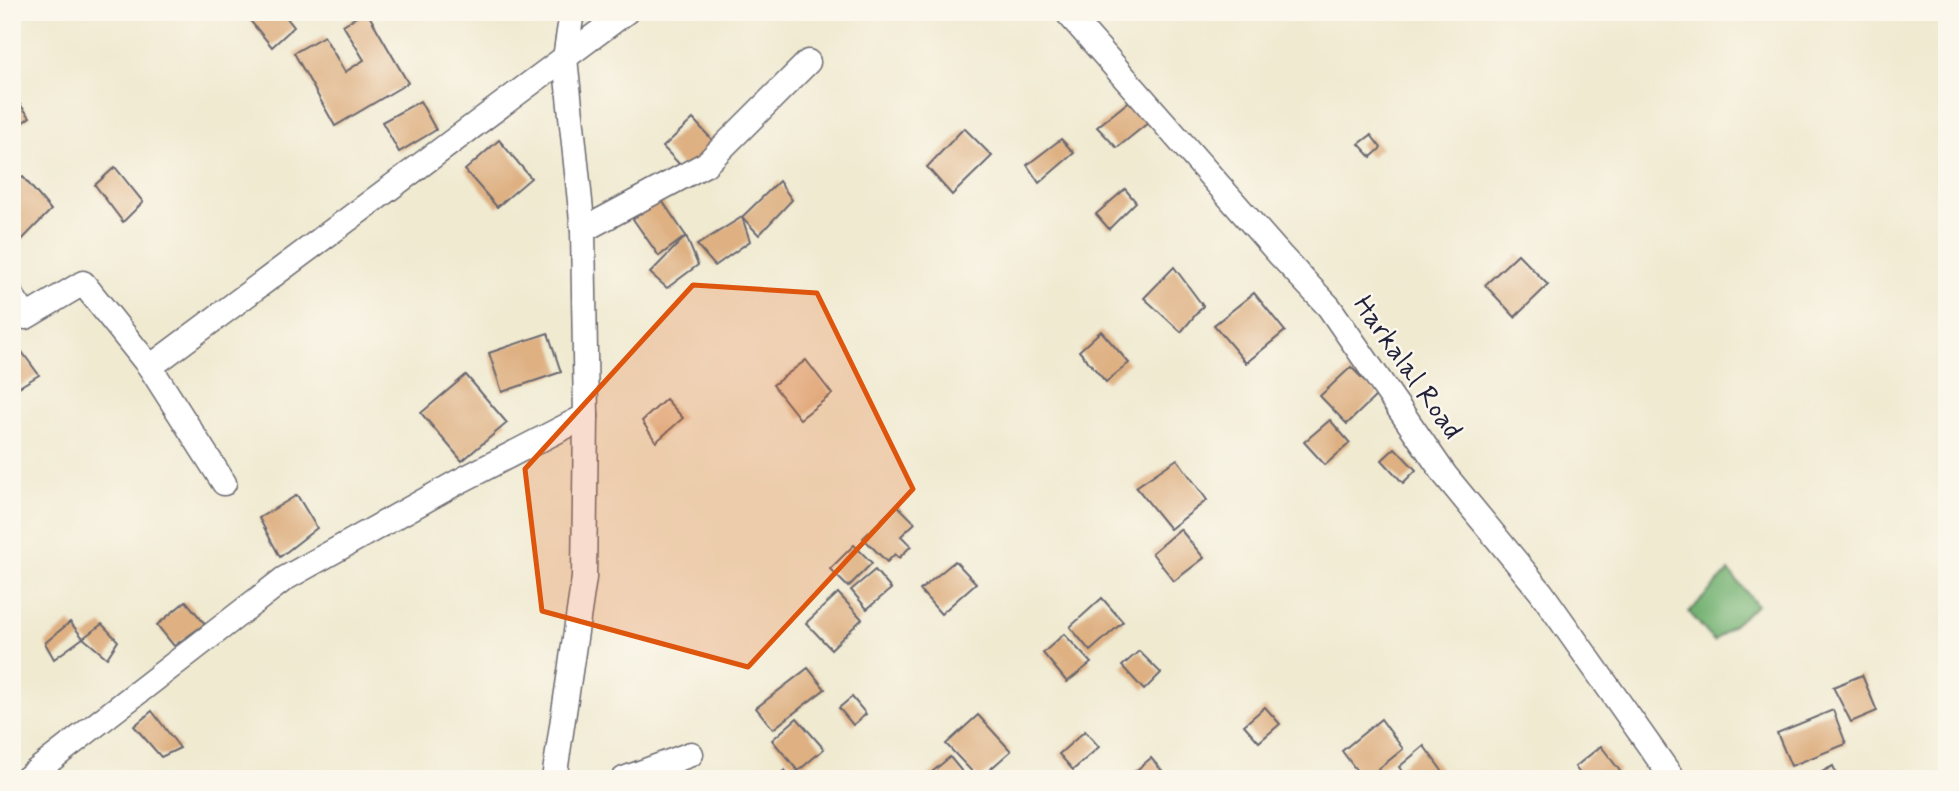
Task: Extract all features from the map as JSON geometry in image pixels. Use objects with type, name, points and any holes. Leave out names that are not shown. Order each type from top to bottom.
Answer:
[{"type":"street","points":[[554,779],[584,578],[586,416],[583,230],[565,58],[572,12]]},
{"type":"street","points":[[150,367],[626,12]]},
{"type":"street","name":"Harkalal Road","points":[[1067,12],[1280,255],[1329,307],[1445,475],[1541,592],[1673,779]]},
{"type":"street","points":[[583,230],[706,164],[808,62]]},
{"type":"street","points":[[12,296],[26,317],[83,284],[150,367],[223,483]]},
{"type":"street","points":[[26,779],[284,579],[456,483],[586,416]]},
{"type":"street","points":[[624,779],[691,754]]},
{"type":"highlighted area","points":[[693,285],[817,293],[913,489],[748,667],[542,611],[525,469]]},
{"type":"green space","points":[[1729,571],[1757,605],[1714,641],[1689,612]]},
{"type":"building","points":[[243,12],[282,12],[294,27],[272,47]]},
{"type":"building","points":[[365,12],[408,83],[335,126],[294,53],[324,36],[345,72],[364,60],[343,25]]},
{"type":"building","points":[[1142,91],[1159,114],[1117,148],[1097,127]]},
{"type":"building","points":[[17,101],[30,117],[12,130],[12,105]]},
{"type":"building","points":[[420,101],[436,130],[399,152],[382,122]]},
{"type":"building","points":[[693,119],[716,144],[687,172],[663,147]]},
{"type":"building","points":[[964,128],[992,156],[952,195],[927,167]]},
{"type":"building","points":[[1371,135],[1381,148],[1371,157],[1359,144]]},
{"type":"building","points":[[1061,139],[1074,153],[1039,183],[1027,165]]},
{"type":"building","points":[[499,140],[531,178],[497,207],[465,170]]},
{"type":"building","points":[[115,167],[143,202],[123,222],[95,185]]},
{"type":"building","points":[[23,177],[51,210],[12,250],[12,184]]},
{"type":"building","points":[[779,181],[792,200],[759,235],[742,217]]},
{"type":"building","points":[[1125,189],[1136,202],[1109,229],[1096,214]]},
{"type":"building","points":[[661,199],[686,236],[659,256],[633,219]]},
{"type":"building","points":[[742,217],[750,241],[715,266],[697,245]]},
{"type":"building","points":[[686,236],[698,265],[667,288],[650,273]]},
{"type":"building","points":[[1518,254],[1548,285],[1515,317],[1485,285]]},
{"type":"building","points":[[1174,267],[1203,306],[1181,332],[1144,298]]},
{"type":"building","points":[[1254,293],[1285,331],[1246,363],[1214,325]]},
{"type":"building","points":[[1101,331],[1129,363],[1106,382],[1079,351]]},
{"type":"building","points":[[548,333],[561,372],[502,392],[489,353]]},
{"type":"building","points":[[14,341],[39,375],[14,390],[12,343]]},
{"type":"building","points":[[806,360],[832,394],[800,419],[773,385]]},
{"type":"building","points":[[1351,367],[1378,394],[1347,424],[1320,396]]},
{"type":"building","points":[[466,375],[507,423],[462,461],[421,413]]},
{"type":"building","points":[[666,399],[683,418],[656,442],[642,421]]},
{"type":"building","points":[[1330,420],[1350,443],[1325,465],[1304,442]]},
{"type":"building","points":[[1395,448],[1416,470],[1403,483],[1382,460]]},
{"type":"building","points":[[1177,459],[1207,500],[1170,529],[1136,487]]},
{"type":"building","points":[[297,495],[317,528],[280,557],[259,518]]},
{"type":"building","points":[[897,505],[915,523],[901,536],[911,546],[899,558],[895,554],[887,562],[863,538]]},
{"type":"building","points":[[1180,529],[1204,558],[1174,581],[1152,553]]},
{"type":"building","points":[[854,545],[872,563],[848,587],[830,569]]},
{"type":"building","points":[[955,561],[976,583],[941,614],[920,590]]},
{"type":"building","points":[[875,570],[891,589],[867,609],[851,590]]},
{"type":"building","points":[[838,593],[862,619],[831,649],[806,623]]},
{"type":"building","points":[[1102,598],[1123,622],[1090,651],[1070,627]]},
{"type":"building","points":[[186,601],[205,624],[174,646],[157,625]]},
{"type":"building","points":[[70,622],[83,638],[54,659],[45,643]]},
{"type":"building","points":[[102,624],[118,641],[107,658],[83,638]]},
{"type":"building","points":[[1064,634],[1091,663],[1067,682],[1043,653]]},
{"type":"building","points":[[1139,651],[1161,673],[1144,690],[1122,666]]},
{"type":"building","points":[[808,668],[825,689],[773,729],[756,708]]},
{"type":"building","points":[[1862,675],[1877,711],[1851,722],[1833,687]]},
{"type":"building","points":[[852,697],[866,714],[853,725],[839,708]]},
{"type":"building","points":[[1265,707],[1280,724],[1259,742],[1244,725]]},
{"type":"building","points":[[1833,710],[1846,744],[1791,766],[1777,733]]},
{"type":"building","points":[[152,711],[180,748],[161,757],[134,726]]},
{"type":"building","points":[[978,715],[1011,751],[979,779],[946,744]]},
{"type":"building","points":[[797,718],[824,749],[798,771],[772,740]]},
{"type":"building","points":[[1381,719],[1403,749],[1363,779],[1342,751]]},
{"type":"building","points":[[1085,731],[1099,747],[1073,770],[1059,754]]},
{"type":"building","points":[[1424,746],[1448,779],[1407,779],[1399,767]]},
{"type":"building","points":[[1601,746],[1620,771],[1610,779],[1584,779],[1575,767]]},
{"type":"building","points":[[950,757],[968,779],[926,777]]},
{"type":"building","points":[[1151,758],[1169,779],[1126,779]]},
{"type":"building","points":[[1833,766],[1839,779],[1809,779]]},
{"type":"building","points":[[785,770],[792,779],[773,779]]}]
